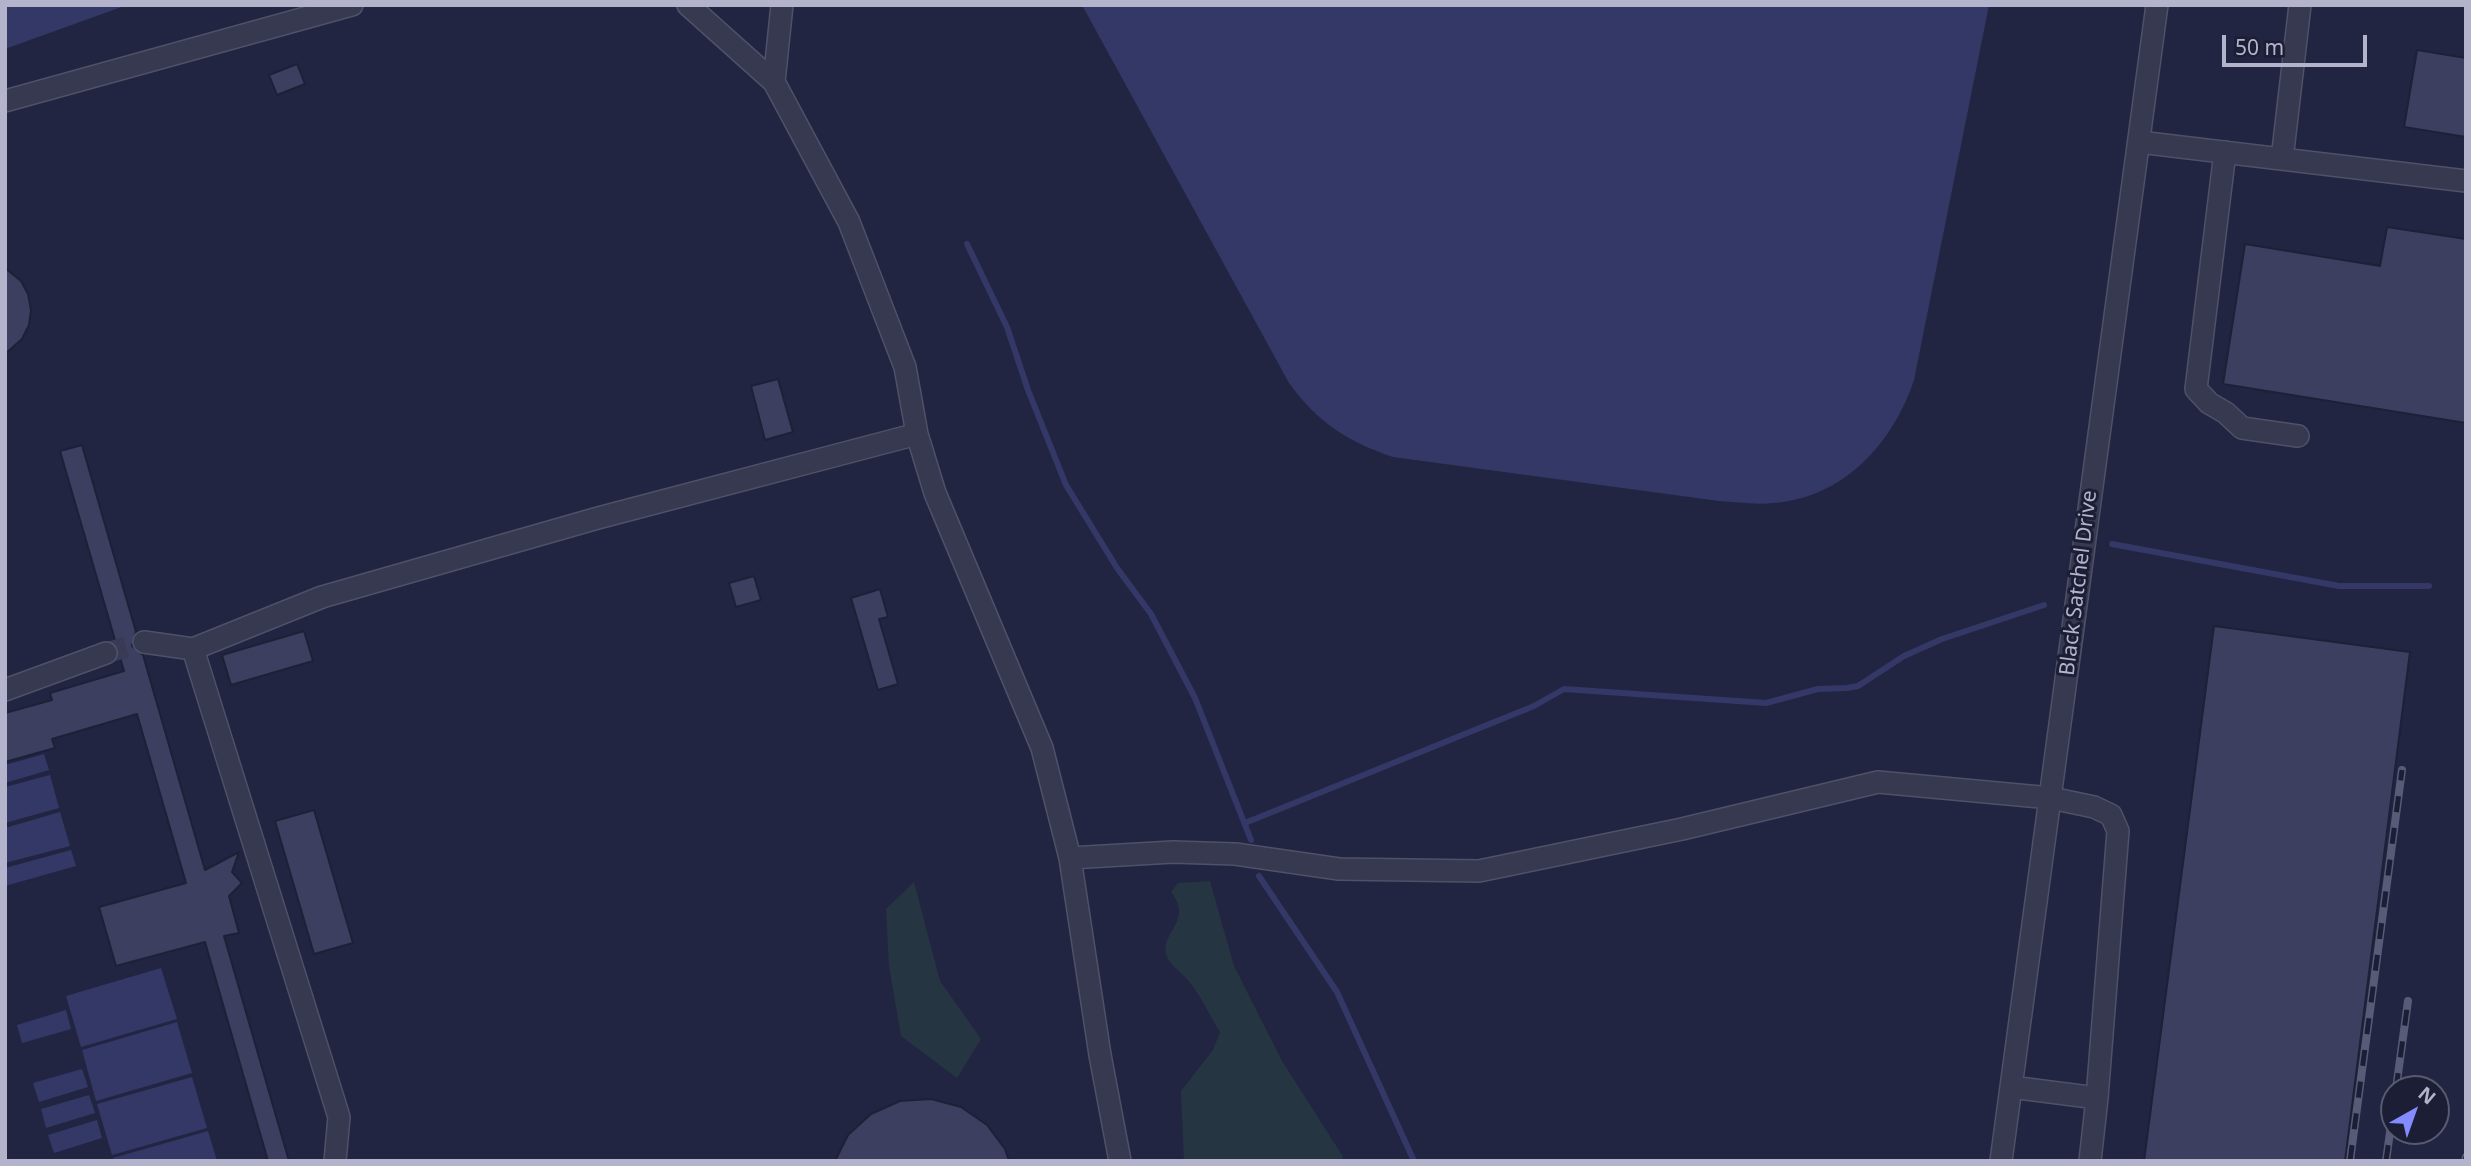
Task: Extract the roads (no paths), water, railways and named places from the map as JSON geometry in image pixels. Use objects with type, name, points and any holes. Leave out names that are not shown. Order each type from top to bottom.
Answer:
[{"type":"street","points":[[5,102],[352,5]]},
{"type":"street","points":[[688,5],[774,82],[849,222],[905,367],[917,434],[936,492],[1042,748],[1070,858],[1100,1055],[1120,1161]]},
{"type":"street","points":[[774,82],[782,5]]},
{"type":"street","name":"Black Satchel Drive","points":[[2001,1161],[2157,5]]},
{"type":"street","points":[[2282,159],[2300,5]]},
{"type":"street","points":[[2139,142],[2466,181]]},
{"type":"street","points":[[2225,152],[2196,389],[2209,403],[2226,413],[2242,428],[2298,436]]},
{"type":"street","points":[[144,642],[193,649],[322,597],[598,518],[917,434]]},
{"type":"street","points":[[193,649],[340,1117],[335,1161]]},
{"type":"street","points":[[5,690],[106,653]]},
{"type":"street","points":[[1070,858],[1186,852],[1235,854],[1339,869],[1479,871],[1682,830],[1878,782],[2051,798],[2094,807],[2110,815],[2118,831],[2090,1161]]},
{"type":"street","points":[[2011,1087],[2097,1098]]},
{"type":"water","points":[[5,5],[127,5],[5,49]]},
{"type":"water","points":[[1082,5],[1989,5],[1914,380],[1905,403],[1879,445],[1843,478],[1822,491],[1799,499],[1766,504],[1719,501],[1393,457],[1362,445],[1322,420],[1289,383]]},
{"type":"water","points":[[44,754],[49,770],[5,783],[5,765]]},
{"type":"water","points":[[50,775],[59,808],[5,823],[5,787]]},
{"type":"water","points":[[60,812],[70,846],[5,863],[5,828]]},
{"type":"water","points":[[71,850],[76,866],[5,886],[5,868]]},
{"type":"water","points":[[161,968],[177,1019],[81,1047],[66,996]]},
{"type":"water","points":[[66,1010],[71,1029],[22,1043],[17,1025]]},
{"type":"water","points":[[177,1022],[192,1073],[96,1101],[82,1050]]},
{"type":"water","points":[[82,1069],[88,1087],[39,1102],[33,1083]]},
{"type":"water","points":[[192,1077],[207,1128],[112,1155],[97,1104]]},
{"type":"water","points":[[89,1095],[95,1113],[46,1128],[41,1109]]},
{"type":"water","points":[[97,1120],[102,1138],[54,1153],[48,1135]]},
{"type":"water","points":[[208,1131],[217,1161],[113,1161],[113,1158]]},
{"type":"waterway","points":[[967,244],[1007,327],[1028,390],[1066,485],[1117,568],[1151,614],[1195,698],[1251,840]]},
{"type":"waterway","points":[[2112,544],[2339,586],[2429,586]]},
{"type":"waterway","points":[[1245,823],[1534,706],[1564,689],[1766,703],[1818,689],[1858,686],[1904,656],[1942,639],[2044,605]]},
{"type":"waterway","points":[[1259,876],[1337,992],[1414,1161]]},
{"type":"tunnel","points":[[106,653],[144,642]]},
{"type":"railway","points":[[2350,1161],[2402,770]]},
{"type":"railway","points":[[2398,1075],[2408,1001]]},
{"type":"railway","points":[[2386,1161],[2388,1145]]},
{"type":"railway","points":[[2465,1161],[2466,1157]]}]
